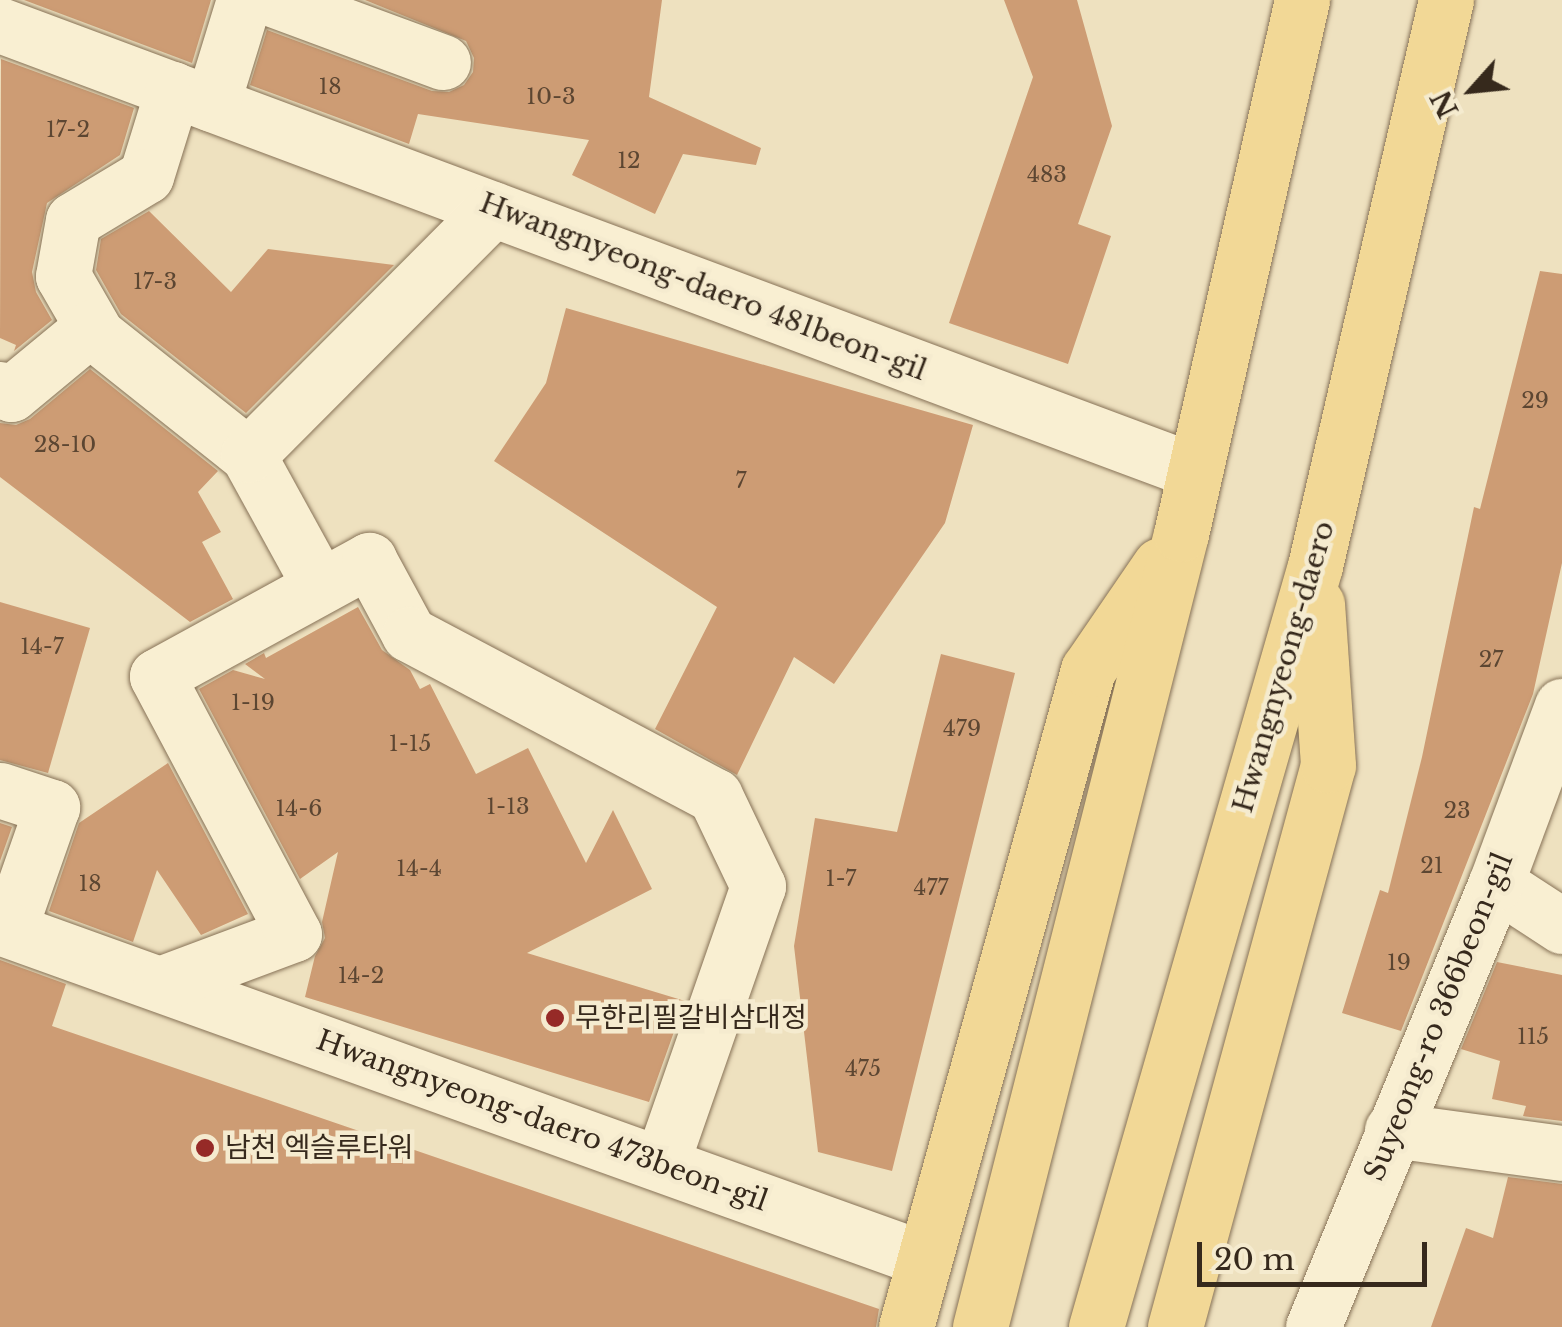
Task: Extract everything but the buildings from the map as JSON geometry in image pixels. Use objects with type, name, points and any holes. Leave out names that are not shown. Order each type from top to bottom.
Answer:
[{"type":"main road","points":[[980,1327],[1182,534],[1302,0]]},
{"type":"main road","name":"Hwangnyeong-daero","points":[[1096,1327],[1315,566],[1446,0]]},
{"type":"main road","points":[[906,1327],[1088,670],[1182,534]]},
{"type":"main road","points":[[1175,1327],[1328,765],[1315,566]]},
{"type":"street","points":[[244,0],[146,176],[72,220],[64,276],[97,335],[248,455],[320,586]]},
{"type":"street","points":[[275,0],[443,62]]},
{"type":"street","name":"Hwangnyeong-daero 481beon-gil","points":[[0,24],[193,96],[482,221],[1194,471]]},
{"type":"street","name":"Hwangnyeong-daero 481beon-gil","points":[[248,455],[482,221]]},
{"type":"street","points":[[0,389],[11,394],[92,327]]},
{"type":"street","points":[[160,984],[294,934],[157,676],[369,560],[410,634],[715,796],[758,886],[660,1164]]},
{"type":"street","name":"Suyeong-ro 366beon-gil","points":[[1314,1327],[1496,882],[1562,706]]},
{"type":"street","name":"Hwangnyeong-daero 473beon-gil","points":[[0,790],[52,807],[4,929],[924,1259]]},
{"type":"street","points":[[1496,882],[1562,890]]},
{"type":"street","points":[[1496,882],[1562,926]]},
{"type":"street","points":[[1392,1130],[1562,1154]]},
{"type":"place","name":"무한리필갈비삼대정","points":[[555,1018]]},
{"type":"place","name":"남천 엑슬루타워","points":[[205,1148]]}]
